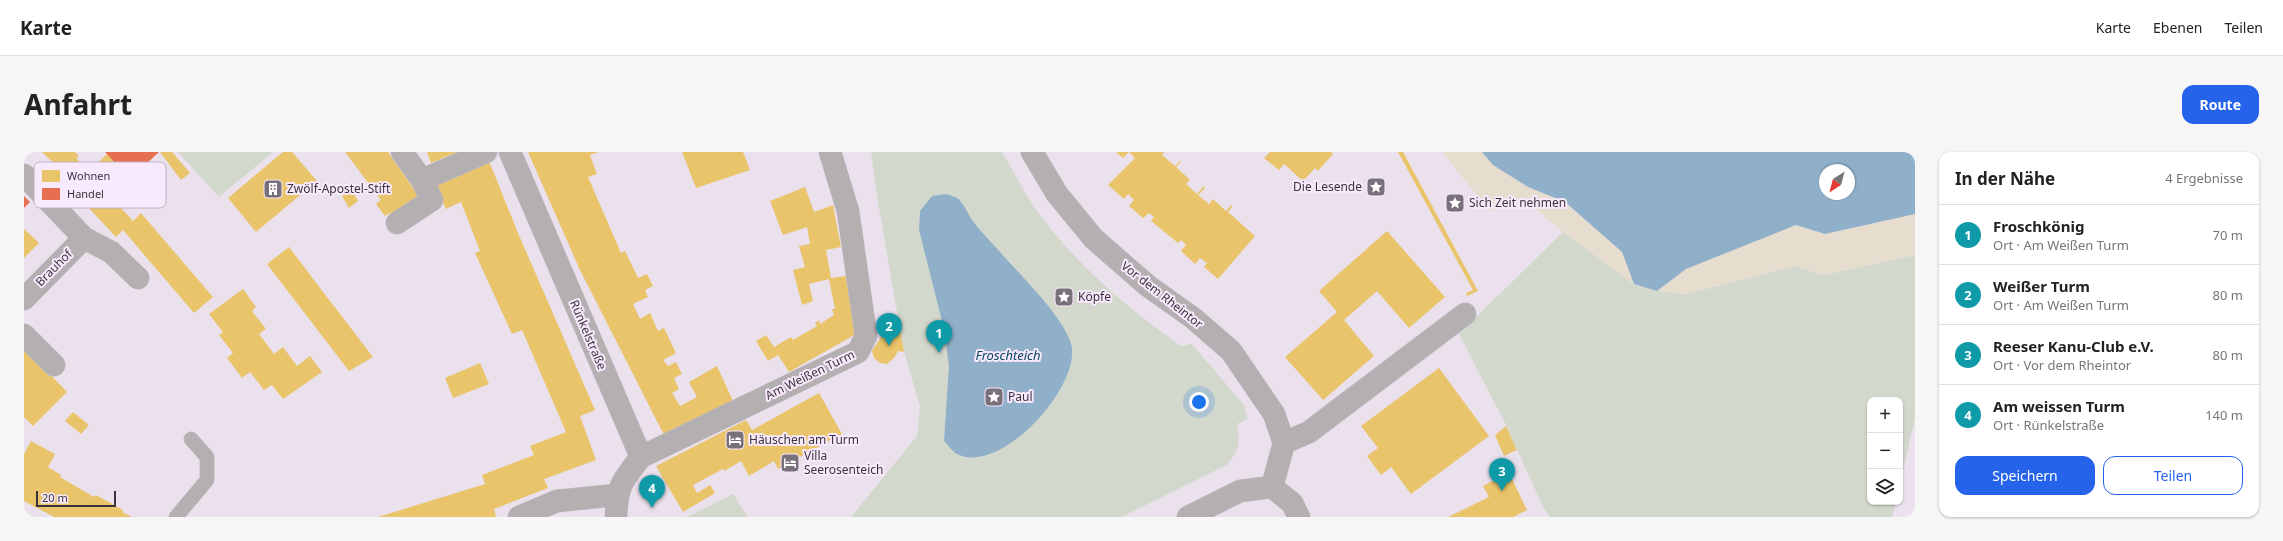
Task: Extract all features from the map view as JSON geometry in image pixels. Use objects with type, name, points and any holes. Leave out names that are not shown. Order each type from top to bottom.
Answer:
[{"type":"street","points":[[397,223],[432,200],[422,180],[402,152]]},
{"type":"street","points":[[422,180],[486,152]]},
{"type":"street","name":"Rünkelstraße","points":[[510,152],[641,457]]},
{"type":"street","name":"Am Weißen Turm","points":[[641,457],[858,352],[866,336],[865,328],[848,212],[830,152]]},
{"type":"street","name":"Vor dem Rheintor","points":[[1032,152],[1056,194],[1094,239],[1148,286],[1193,318],[1231,351],[1274,414],[1284,443]]},
{"type":"street","points":[[24,175],[34,186]]},
{"type":"street","points":[[55,208],[84,238],[111,252],[138,278]]},
{"type":"street","name":"Brauhof","points":[[24,299],[84,238]]},
{"type":"street","points":[[1272,487],[1284,443],[1309,432],[1465,314]]},
{"type":"street","points":[[24,335],[54,365]]},
{"type":"street","points":[[616,517],[617,495],[625,477],[641,457]]},
{"type":"street","points":[[1188,517],[1240,491],[1272,487],[1292,502],[1300,517]]},
{"type":"street","points":[[519,517],[557,501],[617,495]]},
{"type":"lane","points":[[176,517],[207,480],[207,457],[191,439]]},
{"type":"shaded area","points":[[178,152],[273,152],[219,197]]},
{"type":"shaded area","points":[[871,152],[1002,152],[1038,212],[1053,232],[1086,268],[1104,285],[1161,332],[1181,346],[1192,344],[1244,405],[1248,419],[1237,424],[1239,436],[1238,446],[1227,465],[1121,517],[851,517],[917,436],[920,407],[904,352],[877,196]]},
{"type":"shaded area","points":[[1563,232],[1634,284],[1657,291],[1686,294],[1794,266],[1824,275],[1915,255],[1915,418],[1903,470],[1903,397],[1867,397],[1867,505],[1895,505],[1892,517],[1550,517],[1543,507],[1505,423],[1459,334]]},
{"type":"shaded area","points":[[733,494],[748,517],[687,517]]},
{"type":"sand","points":[[1442,152],[1482,152],[1493,165],[1528,187],[1564,202],[1622,252],[1634,284],[1563,232],[1532,206],[1512,199],[1489,211]]},
{"type":"sand","points":[[1915,214],[1915,255],[1824,275],[1794,266],[1686,294],[1657,291],[1686,269],[1796,225],[1825,234]]},
{"type":"water","points":[[1482,152],[1915,152],[1915,214],[1825,234],[1796,225],[1686,269],[1657,291],[1634,284],[1622,252],[1565,202],[1528,187],[1493,165]]},
{"type":"water","name":"Froschteich","points":[[946,194],[959,200],[979,229],[1042,298],[1062,325],[1069,337],[1072,348],[1070,365],[1062,385],[1050,405],[1034,424],[1015,440],[996,452],[976,457],[957,454],[944,441],[949,366],[944,329],[919,230],[920,211],[932,196]]},
{"type":"building: Wohnen","points":[[42,152],[75,152],[79,156],[76,158],[80,162],[52,162]]},
{"type":"building: Wohnen","points":[[160,152],[172,152],[190,173],[181,180]]},
{"type":"building: Wohnen","name":"Zwölf-Apostel-Stift","points":[[283,152],[292,152],[317,181],[256,232],[228,198]]},
{"type":"building: Wohnen","points":[[345,152],[388,152],[422,201],[394,219],[390,213],[385,216],[376,204],[381,200]]},
{"type":"building: Wohnen","points":[[427,152],[457,152],[431,163]]},
{"type":"building: Wohnen","points":[[528,152],[598,152],[590,155],[597,174],[588,177],[621,253],[625,251],[638,278],[647,274],[653,286],[645,290],[648,297],[633,304],[640,319],[650,313],[658,331],[664,328],[676,353],[663,360],[668,366],[676,362],[682,374],[674,378],[679,389],[672,393],[680,406],[697,397],[689,382],[717,366],[733,401],[664,435],[580,270]]},
{"type":"building: Wohnen","points":[[682,152],[743,152],[750,170],[696,188]]},
{"type":"building: Wohnen","points":[[1116,152],[1129,152],[1123,158]]},
{"type":"building: Wohnen","points":[[1129,152],[1164,152],[1162,155],[1175,166],[1180,161],[1181,162],[1176,167],[1190,180],[1186,184],[1197,194],[1204,186],[1205,188],[1198,195],[1209,204],[1213,199],[1226,211],[1231,205],[1232,207],[1228,212],[1255,236],[1218,279],[1204,267],[1207,263],[1200,258],[1195,264],[1181,251],[1186,245],[1181,240],[1178,243],[1151,221],[1154,217],[1149,213],[1143,218],[1129,206],[1134,200],[1128,194],[1124,199],[1108,185],[1135,158]]},
{"type":"building: Wohnen","points":[[1270,152],[1331,152],[1333,154],[1318,171],[1315,168],[1303,181],[1284,164],[1279,170],[1264,158]]},
{"type":"building: Wohnen","points":[[1398,152],[1403,152],[1478,291],[1467,296],[1466,293],[1473,290]]},
{"type":"building: Wohnen","points":[[107,154],[115,162],[99,162]]},
{"type":"building: Wohnen","points":[[489,161],[518,233],[595,410],[580,416],[596,460],[544,479],[548,488],[494,509],[496,517],[378,517],[485,484],[482,475],[534,455],[530,446],[566,432],[522,330],[512,334],[475,253],[480,251],[461,202],[446,209],[435,185]]},
{"type":"building: Wohnen","points":[[805,187],[814,212],[833,205],[841,247],[826,250],[831,278],[846,276],[856,334],[789,372],[778,355],[768,361],[756,341],[766,335],[774,347],[791,337],[793,340],[817,326],[815,323],[819,320],[820,324],[834,315],[832,309],[835,309],[829,279],[809,284],[813,301],[802,305],[793,270],[805,267],[799,246],[810,244],[807,227],[783,235],[770,201]]},
{"type":"building: Wohnen","points":[[352,190],[358,201],[349,208],[342,196]]},
{"type":"building: Wohnen","points":[[89,208],[121,208],[133,221],[141,213],[213,297],[194,313],[123,230],[116,237]]},
{"type":"building: Wohnen","points":[[24,229],[39,243],[24,258]]},
{"type":"building: Wohnen","points":[[1387,231],[1445,297],[1409,328],[1377,291],[1344,320],[1374,356],[1323,400],[1285,357],[1337,312],[1319,291]]},
{"type":"building: Wohnen","points":[[289,247],[373,357],[349,371],[267,264]]},
{"type":"building: Wohnen","points":[[243,289],[256,307],[252,311],[266,329],[259,334],[274,354],[283,347],[297,366],[310,356],[322,372],[283,399],[272,385],[264,390],[250,372],[242,378],[227,358],[233,353],[219,335],[223,332],[209,314]]},
{"type":"building: Wohnen","points":[[899,324],[904,352],[898,351],[894,358],[887,364],[880,363],[874,358],[872,351],[887,328]]},
{"type":"building: Wohnen","points":[[24,347],[67,392],[33,426],[24,417]]},
{"type":"building: Wohnen","points":[[480,363],[489,384],[453,398],[445,378]]},
{"type":"building: Wohnen","points":[[1439,368],[1489,436],[1411,494],[1391,467],[1381,475],[1367,456],[1378,448],[1361,426]]},
{"type":"building: Wohnen","points":[[819,393],[842,434],[778,469],[774,461],[749,476],[741,461],[724,471],[723,469],[693,485],[697,493],[710,485],[715,493],[683,512],[656,466],[746,420],[752,430]]},
{"type":"building: Wohnen","points":[[73,412],[89,425],[81,434],[65,421]]},
{"type":"building: Wohnen","points":[[1506,426],[1517,450],[1504,456],[1495,435]]},
{"type":"building: Wohnen","points":[[31,441],[55,454],[48,467],[61,475],[60,477],[94,497],[96,495],[123,510],[122,512],[132,517],[54,517],[24,501],[24,454]]},
{"type":"building: Wohnen","points":[[1509,473],[1527,510],[1513,517],[1448,517],[1489,497],[1483,486]]},
{"type":"building: Handel","points":[[105,152],[159,152],[148,162],[114,162]]},
{"type":"building: Handel","points":[[24,196],[30,202],[24,208]]},
{"type":"place","name":"Die Lesende","points":[[1376,187]]},
{"type":"place","name":"Zwölf-Apostel-Stift","points":[[273,189]]},
{"type":"place","name":"Sich Zeit nehmen","points":[[1455,203]]},
{"type":"place","name":"Köpfe","points":[[1064,297]]},
{"type":"place","name":"Weißer Turm","points":[[889,346]]},
{"type":"place","name":"Froschkönig","points":[[939,353]]},
{"type":"place","name":"Paul","points":[[994,397]]},
{"type":"place","name":"Häuschen am Turm","points":[[735,440]]},
{"type":"place","name":"Villa Seerosenteich","points":[[790,463]]},
{"type":"place","name":"Reeser Kanu-Club e.V.","points":[[1502,491]]},
{"type":"place","name":"Am weissen Turm","points":[[652,508]]}]
